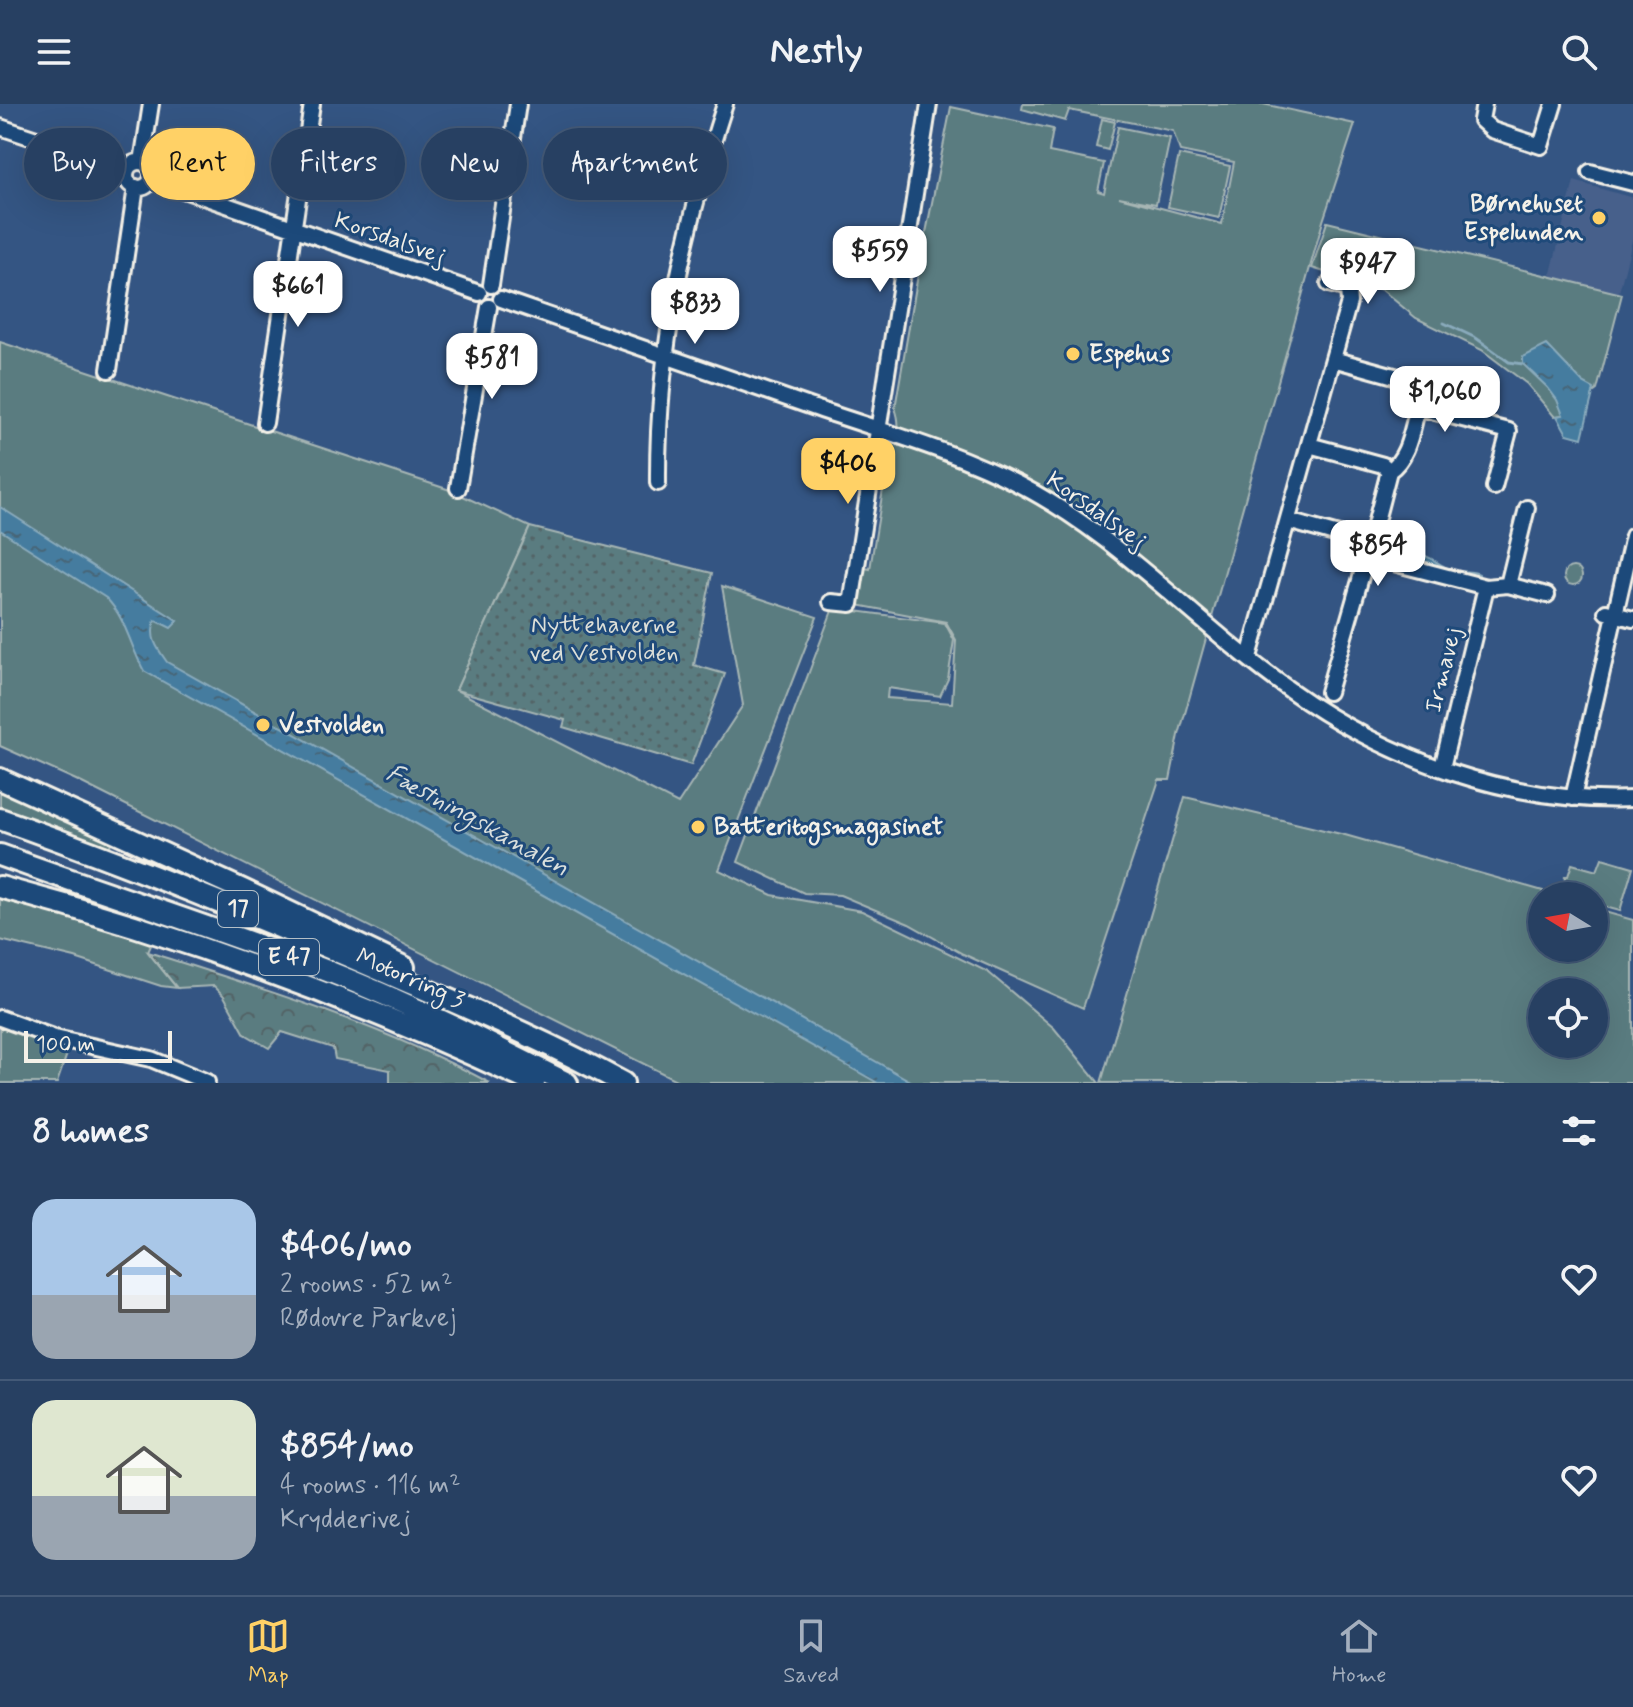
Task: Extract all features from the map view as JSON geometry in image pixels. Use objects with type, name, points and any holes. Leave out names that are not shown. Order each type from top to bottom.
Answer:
[{"type":"highway","name":"E 47","points":[[0,779],[361,945],[408,969],[472,1010]]},
{"type":"highway","name":"17","points":[[0,819],[139,869],[472,1010]]},
{"type":"highway","name":"Motorring 3","points":[[0,855],[267,948],[343,978],[469,1034],[567,1083]]},
{"type":"highway","name":"17","points":[[0,887],[98,913],[250,963],[463,1050],[534,1083]]},
{"type":"highway","name":"Motorring 3","points":[[472,1010],[582,1060],[623,1083]]},
{"type":"street","points":[[147,128],[151,104]]},
{"type":"street","points":[[265,423],[312,104]]},
{"type":"street","points":[[458,488],[495,303],[500,292],[485,289],[518,104]]},
{"type":"street","points":[[658,483],[658,428],[665,356],[687,229],[725,104]]},
{"type":"street","points":[[831,602],[851,604],[929,104]]},
{"type":"street","points":[[1484,104],[1481,120],[1492,130],[1541,146],[1554,104]]},
{"type":"street","points":[[0,127],[127,169]]},
{"type":"street","points":[[136,187],[127,178],[127,169],[133,163],[141,162]]},
{"type":"street","points":[[1590,172],[1633,183]]},
{"type":"street","points":[[136,187],[141,186]]},
{"type":"street","points":[[109,370],[136,187]]},
{"type":"street","name":"Korsdalsvej","points":[[211,200],[485,289]]},
{"type":"street","points":[[1249,657],[1349,302],[1348,289],[1329,284]]},
{"type":"street","name":"Korsdalsvej","points":[[495,303],[665,356],[942,450],[988,470],[1058,507],[1093,531],[1289,689],[1372,740],[1442,768],[1498,785],[1573,798],[1633,799]]},
{"type":"street","points":[[1333,359],[1445,390]]},
{"type":"street","points":[[1328,692],[1389,471],[1399,464],[1405,452],[1417,411],[1424,409],[1509,431],[1494,487]]},
{"type":"street","points":[[1309,445],[1383,465],[1389,471]]},
{"type":"street","points":[[1508,585],[1527,508]]},
{"type":"street","points":[[1288,521],[1486,587],[1508,585],[1547,595]]},
{"type":"street","points":[[1573,798],[1602,678],[1610,613],[1633,536]]},
{"type":"street","name":"Irmavej","points":[[1442,768],[1486,587]]},
{"type":"street","points":[[1610,613],[1633,619]]},
{"type":"street","points":[[0,1018],[55,1038],[151,1059],[207,1082]]},
{"type":"shaded area","name":"Børnehuset Espelunden","points":[[1574,181],[1633,198],[1633,237],[1619,292],[1550,277]]},
{"type":"green space","points":[[1023,104],[1263,104],[1355,124],[1323,221],[1179,735],[1170,780],[1159,780],[1083,1008],[963,954],[909,924],[840,895],[804,893],[738,862],[833,608],[945,623],[954,640],[948,679],[940,696],[888,688],[887,698],[952,703],[956,640],[946,622],[857,605],[865,568],[870,569],[885,477],[879,476],[884,451],[893,443],[898,432],[895,408],[951,107],[1053,129],[1049,152],[1104,163],[1098,191],[1104,193],[1118,127],[1170,138],[1156,204],[1119,197],[1222,224],[1234,162],[1180,151],[1173,131],[1069,110],[1065,121],[1022,109]]},
{"type":"green space","points":[[1102,119],[1115,122],[1108,150],[1096,147]]},
{"type":"green space","points":[[1179,155],[1230,166],[1219,218],[1168,207]]},
{"type":"green space","points":[[1327,222],[1622,294],[1597,390],[1563,415],[1554,416],[1527,384],[1482,350],[1416,318],[1382,290],[1312,268]]},
{"type":"green space","name":"Vestvolden","points":[[0,342],[450,490],[530,527],[456,690],[678,804],[743,705],[722,586],[817,617],[719,870],[772,895],[862,911],[988,972],[1054,1028],[1099,1083],[682,1083],[76,780],[0,746]]},
{"type":"green space","name":"Nyttehaverne ved Vestvolden","points":[[530,527],[712,573],[694,665],[725,674],[691,765],[563,727],[565,720],[456,690]]},
{"type":"green space","points":[[1573,567],[1582,576],[1573,585],[1564,576]]},
{"type":"green space","points":[[0,791],[111,841],[110,847],[0,809]]},
{"type":"green space","points":[[1185,797],[1345,835],[1528,887],[1528,962],[1608,962],[1608,913],[1633,920],[1633,1083],[1101,1083]]},
{"type":"green space","points":[[1602,858],[1633,867],[1620,911],[1608,908],[1608,882],[1564,882],[1572,864],[1597,871]]},
{"type":"green space","points":[[0,897],[152,943],[148,952],[177,988],[0,940]]},
{"type":"green space","points":[[148,952],[279,994],[365,1026],[490,1083],[390,1083],[390,1070],[335,1059],[333,1048],[282,1032],[269,1048],[245,1034],[224,996],[214,986],[177,988]]},
{"type":"green space","points":[[0,1026],[68,1051],[57,1083],[0,1083]]},
{"type":"water","points":[[1547,345],[1583,383],[1594,389],[1582,438],[1567,434],[1557,416],[1563,415],[1557,400],[1523,364],[1523,357]]},
{"type":"water","points":[[0,507],[178,621],[171,628],[155,620],[153,626],[157,647],[167,662],[914,1083],[878,1083],[144,671],[123,623],[106,598],[0,530]]},
{"type":"water","points":[[1418,554],[1456,571],[1479,574],[1478,580],[1408,562]]},
{"type":"waterway","points":[[1444,323],[1476,338],[1509,362],[1523,364]]},
{"type":"place","name":"Børnehuset Espelunden","points":[[1599,218]]},
{"type":"place","name":"Espehus","points":[[1073,354]]},
{"type":"place","name":"Vestvolden","points":[[263,725]]},
{"type":"place","name":"Batteritogsmagasinet","points":[[698,827]]},
{"type":"water label","name":"Fæstningskanalen","points":[[477,821]]}]
